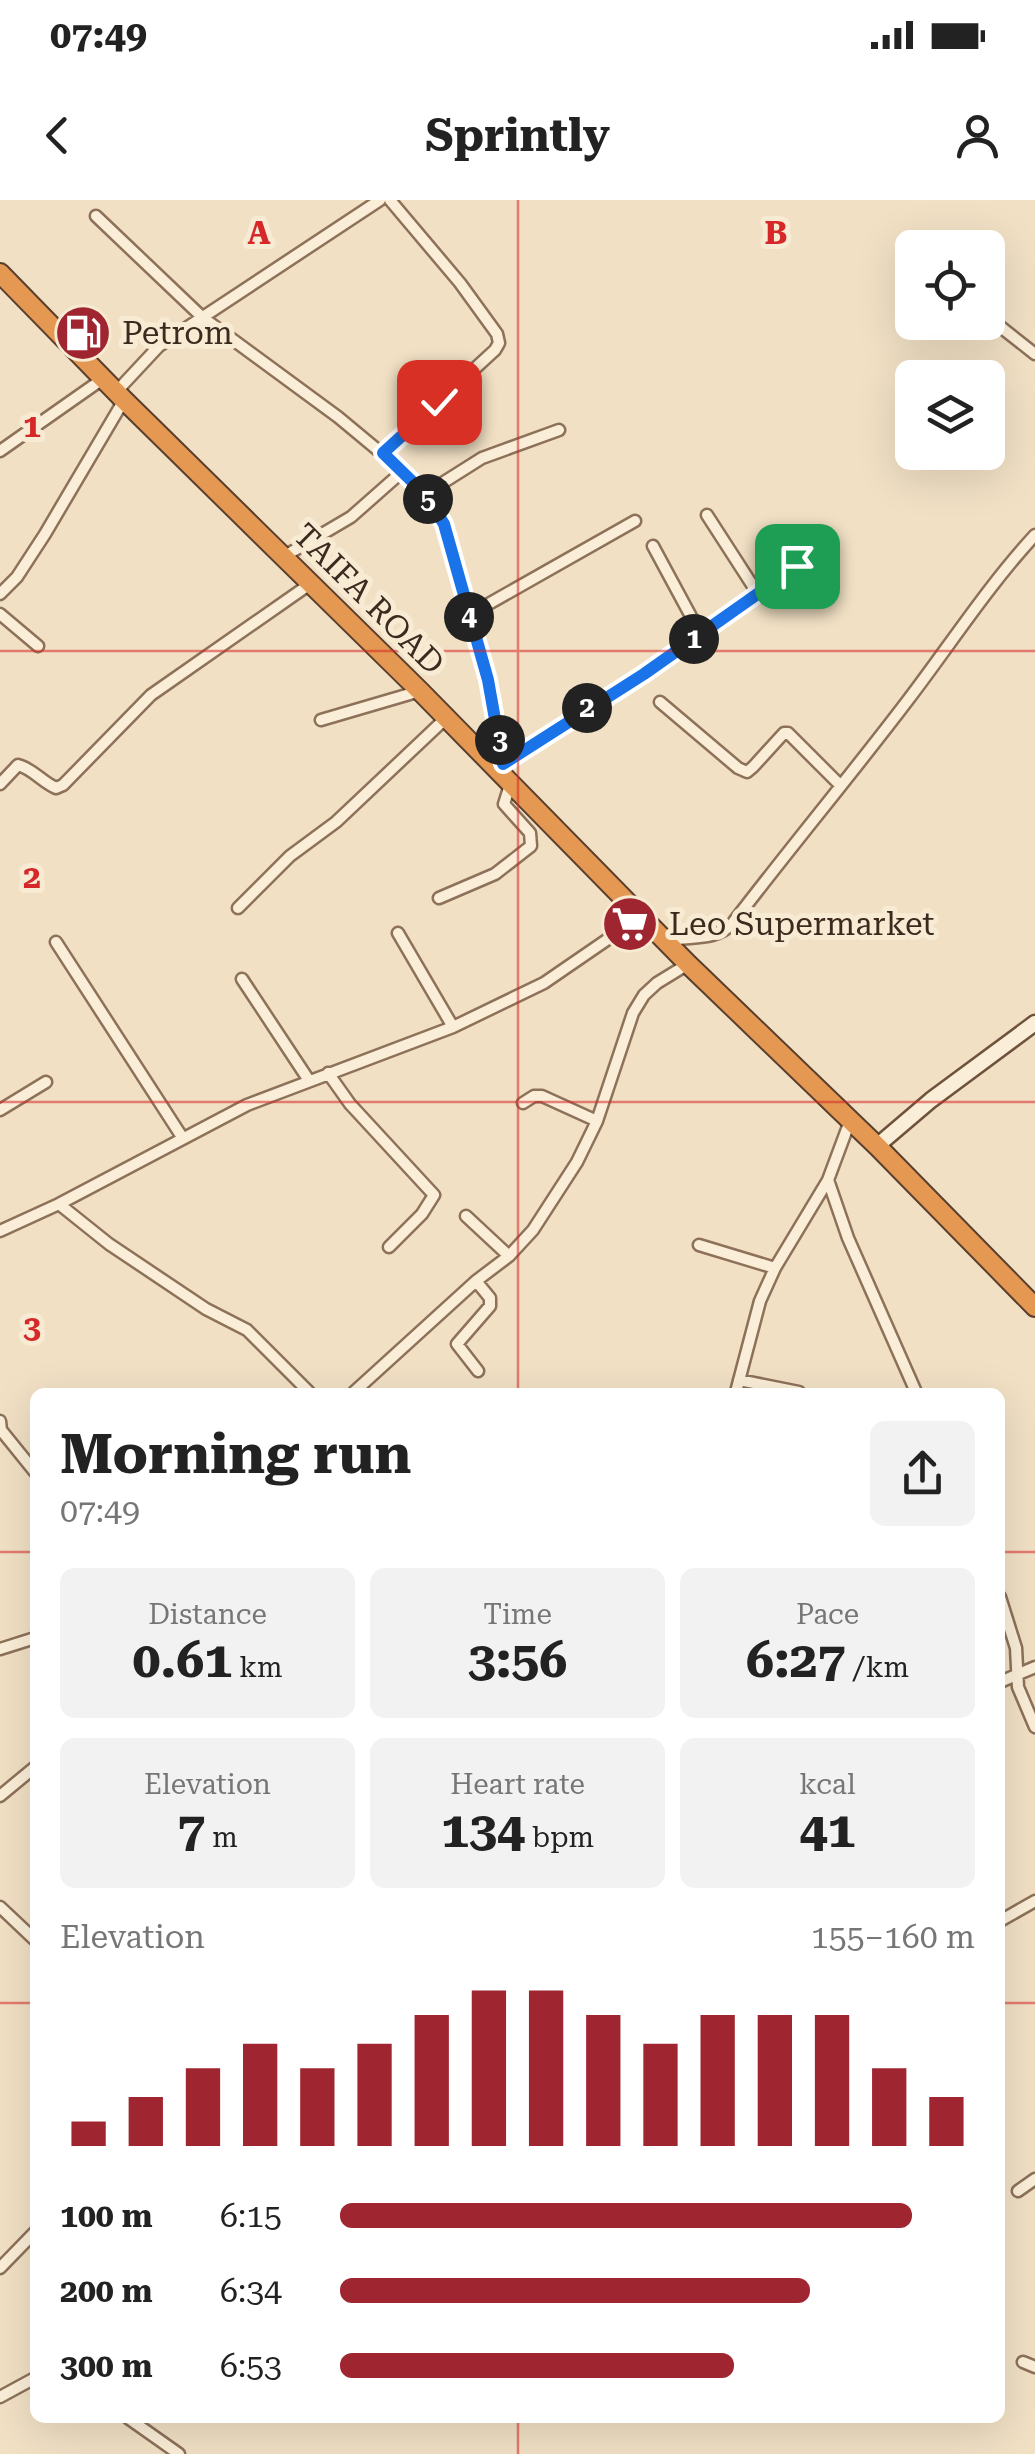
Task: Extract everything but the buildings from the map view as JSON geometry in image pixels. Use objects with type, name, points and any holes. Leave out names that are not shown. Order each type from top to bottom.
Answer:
[{"type":"highway","name":"TAIFA ROAD","points":[[0,272],[1035,1307]]},
{"type":"street","points":[[0,451],[115,389],[159,346],[380,200]]},
{"type":"street","points":[[383,453],[499,343],[460,283],[390,200]]},
{"type":"street","points":[[96,216],[202,318],[383,453],[425,494],[444,524],[488,680],[505,776],[504,804],[530,833],[531,846],[495,874],[439,898]]},
{"type":"street","points":[[1005,330],[1035,354]]},
{"type":"street","points":[[0,594],[17,577],[46,534],[115,389]]},
{"type":"street","points":[[425,494],[482,458],[560,430]]},
{"type":"street","points":[[284,557],[351,518],[403,471]]},
{"type":"street","points":[[708,515],[758,594]]},
{"type":"street","points":[[468,615],[635,521]]},
{"type":"street","points":[[666,941],[723,933],[885,730],[1010,562],[1035,535]]},
{"type":"street","points":[[653,546],[700,635]]},
{"type":"street","points":[[505,776],[797,566]]},
{"type":"street","points":[[0,784],[18,765],[56,788],[64,785],[152,694],[310,584]]},
{"type":"street","points":[[0,614],[38,646]]},
{"type":"street","points":[[321,720],[420,691]]},
{"type":"street","points":[[660,702],[738,768],[747,772],[753,768],[788,733],[839,784]]},
{"type":"street","points":[[238,908],[290,856],[336,822],[445,719]]},
{"type":"street","points":[[0,1230],[59,1204],[182,1136],[308,1079],[453,1027],[544,983],[643,915]]},
{"type":"street","points":[[398,933],[453,1027]]},
{"type":"street","points":[[56,942],[182,1136]]},
{"type":"street","points":[[358,1388],[509,1256],[554,1200],[597,1122],[633,1013],[657,982],[688,964]]},
{"type":"street","points":[[242,979],[308,1079]]},
{"type":"street","points":[[877,1146],[931,1100],[1035,1023]]},
{"type":"street","points":[[328,1074],[350,1104],[434,1195],[422,1214],[389,1247]]},
{"type":"street","points":[[0,1110],[46,1082]]},
{"type":"street","points":[[523,1104],[534,1096],[542,1096],[597,1122]]},
{"type":"street","points":[[737,1388],[760,1300],[828,1180],[850,1121]]},
{"type":"street","points":[[828,1180],[848,1238],[914,1388]]},
{"type":"street","points":[[59,1204],[109,1244],[206,1308],[247,1330],[305,1388]]},
{"type":"street","points":[[466,1216],[509,1256]]},
{"type":"street","points":[[699,1245],[775,1268]]},
{"type":"street","points":[[476,1282],[490,1298],[490,1306],[457,1344],[478,1371]]},
{"type":"street","points":[[739,1380],[779,1388]]},
{"type":"street","points":[[0,1427],[30,1466]]},
{"type":"street","points":[[1005,1613],[1016,1648],[1016,1676],[1035,1727]]},
{"type":"street","points":[[0,1648],[30,1639]]},
{"type":"street","points":[[1005,1680],[1035,1667]]},
{"type":"street","points":[[0,1796],[30,1770]]},
{"type":"street","points":[[1005,1918],[1035,1901]]},
{"type":"street","points":[[0,1907],[30,1935]]},
{"type":"street","points":[[1018,2190],[1035,2179]]},
{"type":"street","points":[[0,2268],[30,2237]]},
{"type":"street","points":[[1023,2362],[1035,2367]]},
{"type":"street","points":[[0,2396],[30,2381]]},
{"type":"street","points":[[135,2423],[178,2454]]},
{"type":"place","name":"Petrom","points":[[83,333]]},
{"type":"place","name":"Leo Supermarket","points":[[630,924]]},
{"type":"route","points":[[439,402],[383,453],[425,494],[444,524],[488,680],[503,764],[644,674],[797,566]]}]
